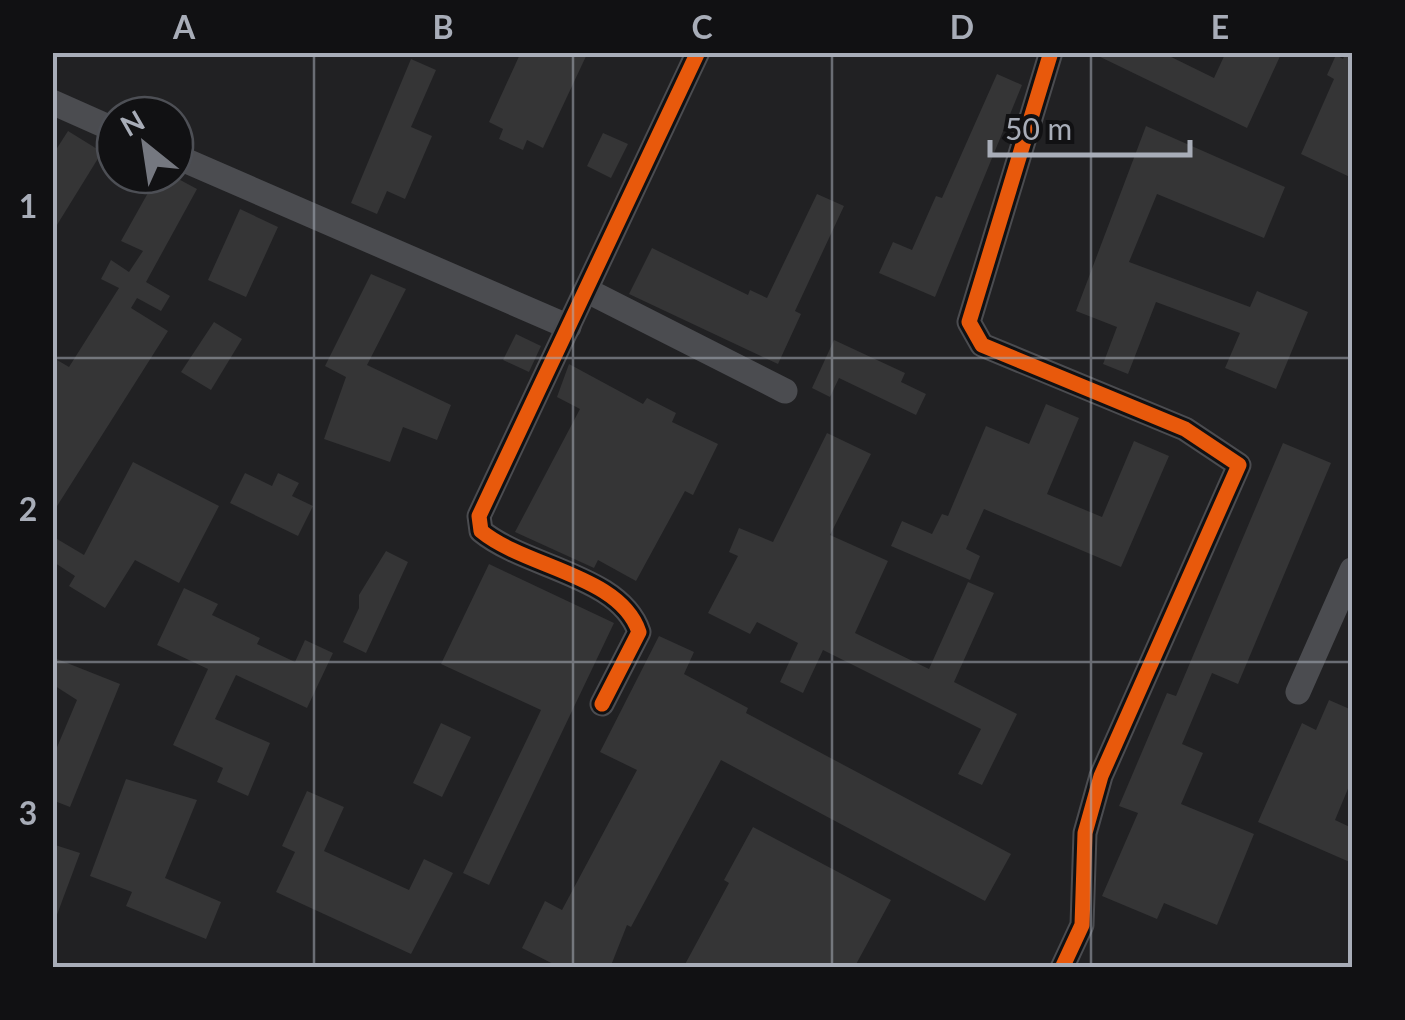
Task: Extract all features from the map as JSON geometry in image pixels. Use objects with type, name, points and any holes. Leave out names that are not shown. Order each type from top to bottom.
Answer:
[{"type":"street","points":[[602,704],[639,632],[632,611],[610,594],[501,548],[481,530],[480,516],[698,52]]},
{"type":"street","points":[[1051,52],[969,322],[982,345],[1185,429],[1239,465],[1101,776],[1086,833],[1082,926],[1062,968]]},
{"type":"street","points":[[52,102],[95,121]]},
{"type":"street","points":[[195,165],[569,327]]},
{"type":"street","points":[[586,290],[786,392]]},
{"type":"street","points":[[1298,692],[1352,570]]},
{"type":"shaded area","points":[[53,53],[1352,53],[1352,967],[53,967]]},
{"type":"building","points":[[521,52],[588,52],[543,148],[527,140],[523,150],[499,139],[503,129],[489,122]]},
{"type":"building","points":[[1090,52],[1161,52],[1214,78],[1226,52],[1282,52],[1247,128]]},
{"type":"building","points":[[1346,52],[1352,52],[1352,178],[1301,154],[1334,79],[1327,75],[1336,55],[1343,59]]},
{"type":"building","points":[[411,59],[436,70],[411,127],[432,136],[405,199],[387,191],[377,214],[351,203]]},
{"type":"building","points":[[997,74],[1022,85],[935,297],[879,273],[893,242],[912,250],[936,196],[942,198]]},
{"type":"building","points":[[1146,126],[1285,187],[1264,238],[1157,194],[1129,262],[1250,307],[1257,291],[1308,312],[1276,389],[1225,368],[1240,333],[1156,302],[1128,374],[1103,364],[1117,327],[1076,311]]},
{"type":"building","points":[[68,131],[95,148],[95,163],[52,233],[52,156]]},
{"type":"building","points":[[603,133],[628,144],[611,178],[587,166]]},
{"type":"building","points":[[817,194],[844,206],[795,311],[801,314],[778,364],[629,294],[652,248],[748,295],[750,290],[767,298]]},
{"type":"building","points":[[147,195],[194,195],[146,282],[170,296],[161,311],[137,298],[131,308],[168,331],[52,514],[52,357],[69,367],[119,288],[101,279],[111,260],[129,272],[143,251],[121,241]]},
{"type":"building","points":[[240,209],[278,227],[246,297],[208,280]]},
{"type":"building","points":[[371,274],[406,289],[367,365],[451,405],[437,440],[403,427],[390,462],[324,439],[346,377],[325,366]]},
{"type":"building","points":[[214,322],[242,339],[211,390],[181,372]]},
{"type":"building","points":[[516,334],[541,346],[529,372],[503,360]]},
{"type":"building","points":[[834,340],[905,373],[901,382],[926,394],[916,415],[839,378],[830,397],[812,388]]},
{"type":"building","points":[[569,364],[643,404],[647,398],[676,413],[672,422],[718,444],[693,495],[685,491],[636,581],[598,560],[594,568],[515,532],[580,409],[557,397]]},
{"type":"building","points":[[1046,404],[1079,418],[1047,494],[1102,517],[1134,441],[1169,456],[1121,567],[984,509],[966,549],[980,556],[970,580],[891,546],[902,521],[932,534],[942,514],[948,516],[986,426],[1029,444]]},
{"type":"building","points":[[827,433],[871,454],[830,535],[888,561],[855,633],[929,669],[968,582],[994,593],[954,682],[1017,714],[982,785],[958,774],[981,729],[823,650],[803,693],[780,682],[798,643],[757,622],[750,634],[708,613],[738,556],[729,552],[739,528],[773,542]]},
{"type":"building","points":[[1283,443],[1331,463],[1238,684],[1212,673],[1182,744],[1203,753],[1181,804],[1254,834],[1217,925],[1164,903],[1157,919],[1102,896],[1138,813],[1119,806],[1167,693],[1176,696]]},
{"type":"building","points":[[133,462],[219,506],[179,583],[135,560],[105,608],[69,586],[75,576],[52,561],[52,536],[84,555]]},
{"type":"building","points":[[245,473],[272,486],[278,473],[299,483],[292,496],[313,506],[298,536],[230,503]]},
{"type":"building","points":[[386,551],[408,562],[366,653],[343,642],[359,608],[359,595]]},
{"type":"building","points":[[489,564],[614,623],[489,885],[463,873],[541,710],[441,664]]},
{"type":"building","points":[[184,588],[218,604],[212,615],[260,638],[257,644],[295,662],[305,640],[333,653],[307,708],[236,675],[215,719],[270,743],[248,796],[217,782],[223,768],[173,745],[208,669],[157,645]]},
{"type":"building","points":[[659,636],[694,652],[684,674],[748,708],[746,713],[1011,854],[985,901],[721,760],[631,927],[627,925],[610,968],[561,968],[522,948],[545,901],[562,910],[637,770],[600,752]]},
{"type":"building","points":[[52,657],[120,684],[70,807],[52,800],[52,759],[77,700],[52,684]]},
{"type":"building","points":[[1329,700],[1352,710],[1352,779],[1335,820],[1352,828],[1352,863],[1258,822],[1302,723],[1316,730]]},
{"type":"building","points":[[441,723],[471,737],[442,797],[413,783]]},
{"type":"building","points":[[126,779],[197,800],[165,878],[221,902],[206,939],[126,906],[132,892],[90,876]]},
{"type":"building","points":[[307,791],[344,807],[324,851],[409,890],[424,859],[453,873],[411,954],[276,892],[295,852],[282,846]]},
{"type":"building","points":[[753,827],[891,900],[854,968],[683,968],[729,883],[724,880]]},
{"type":"building","points":[[52,844],[80,853],[55,920],[52,920]]},
{"type":"cycle path","points":[[602,704],[639,632],[629,613],[593,585],[500,544],[481,531],[479,516],[698,52]]},
{"type":"cycle path","points":[[1051,52],[969,322],[982,345],[1185,429],[1239,465],[1101,776],[1085,833],[1082,925],[1062,968]]}]
